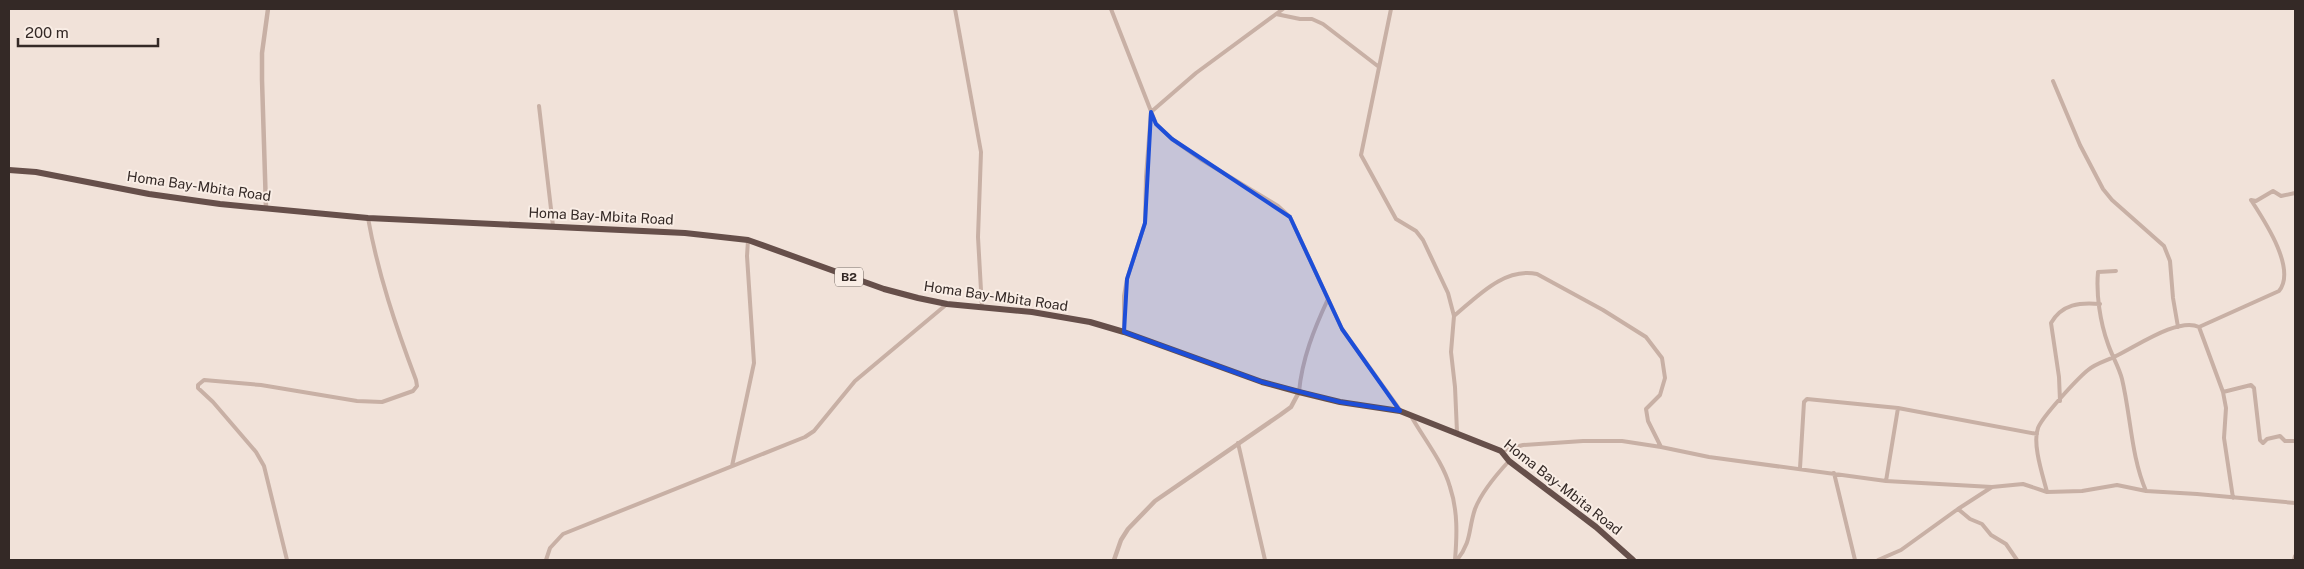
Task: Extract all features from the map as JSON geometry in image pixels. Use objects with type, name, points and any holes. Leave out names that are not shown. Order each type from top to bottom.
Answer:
[{"type":"highway","name":"Homa Bay-Mbita Road","points":[[9,170],[52,175],[149,194],[220,204],[368,218],[685,233],[748,240],[884,289],[947,304],[1032,312],[1090,322],[1124,332],[1262,382],[1340,402],[1400,411],[1501,451],[1509,461],[1596,527],[1633,560]]},
{"type":"street","points":[[266,208],[262,52],[268,9]]},
{"type":"street","points":[[955,9],[981,152],[978,237],[982,308]]},
{"type":"street","points":[[1111,9],[1156,124],[1172,139],[1202,160],[1278,206],[1290,216],[1342,328],[1400,411]]},
{"type":"street","points":[[1124,332],[1124,296],[1127,279],[1145,223],[1151,112],[1196,73],[1283,9]]},
{"type":"street","points":[[1391,9],[1362,154],[1396,219],[1416,231],[1423,240],[1448,293],[1454,316],[1451,352],[1455,387],[1456,432]]},
{"type":"street","points":[[1276,14],[1300,19],[1312,19],[1323,24],[1379,67]]},
{"type":"street","points":[[2053,82],[2080,145],[2103,189],[2112,200],[2164,246],[2170,261],[2173,298],[2178,326]]},
{"type":"street","points":[[539,106],[553,226]]},
{"type":"street","points":[[2047,492],[2036,434],[2040,424],[2088,370],[2178,326],[2190,325],[2199,327],[2279,291],[2283,287],[2285,272],[2282,261],[2263,218],[2251,200],[2256,201],[2273,191],[2281,196],[2295,193]]},
{"type":"street","points":[[287,560],[264,466],[256,452],[213,402],[198,388],[198,385],[199,382],[204,380],[245,384],[357,401],[382,402],[413,391],[417,386],[416,380],[396,328],[372,243],[368,218]]},
{"type":"street","points":[[732,466],[754,363],[748,272],[748,240]]},
{"type":"street","points":[[2116,271],[2098,272],[2100,304],[2104,332],[2121,374],[2132,427],[2135,459],[2146,492]]},
{"type":"street","points":[[1454,316],[1492,285],[1515,274],[1526,272],[1537,274],[1646,336],[1662,358],[1665,378],[1660,395],[1646,408],[1648,421],[1661,446]]},
{"type":"street","points":[[1114,560],[1121,540],[1128,529],[1154,500],[1291,407],[1298,392],[1301,368],[1314,329],[1328,299]]},
{"type":"street","points":[[2060,401],[2059,377],[2050,323],[2065,308],[2081,303],[2100,304]]},
{"type":"street","points":[[546,560],[550,548],[563,534],[805,437],[814,431],[855,381],[947,304]]},
{"type":"street","points":[[2199,327],[2223,392],[2226,408],[2224,438],[2233,498]]},
{"type":"street","points":[[2223,392],[2251,385],[2254,388],[2260,440],[2263,443],[2267,439],[2280,436],[2285,441],[2295,441]]},
{"type":"street","points":[[1800,468],[1804,402],[1807,399],[1898,408],[2036,434]]},
{"type":"street","points":[[1886,481],[1898,408]]},
{"type":"street","points":[[1411,416],[1443,470],[1450,487],[1456,514],[1456,560]]},
{"type":"street","points":[[1501,451],[1523,445],[1583,441],[1622,441],[1661,446],[1709,457],[1886,481],[1992,487],[2023,484],[2047,492],[2082,491],[2117,485],[2146,492],[2197,494],[2295,503]]},
{"type":"street","points":[[1238,443],[1265,560]]},
{"type":"street","points":[[1456,560],[1466,548],[1475,509],[1494,477],[1509,461]]},
{"type":"street","points":[[1834,473],[1855,560]]},
{"type":"street","points":[[1878,560],[1901,550],[1992,487]]},
{"type":"street","points":[[1958,509],[1970,520],[1982,524],[1991,535],[2006,544],[2017,560]]},
{"type":"street","points":[[2294,560],[2295,556]]},
{"type":"highlighted area","points":[[1151,112],[1156,124],[1172,139],[1290,217],[1342,329],[1400,411],[1340,402],[1262,382],[1124,332],[1127,279],[1145,223]]}]
